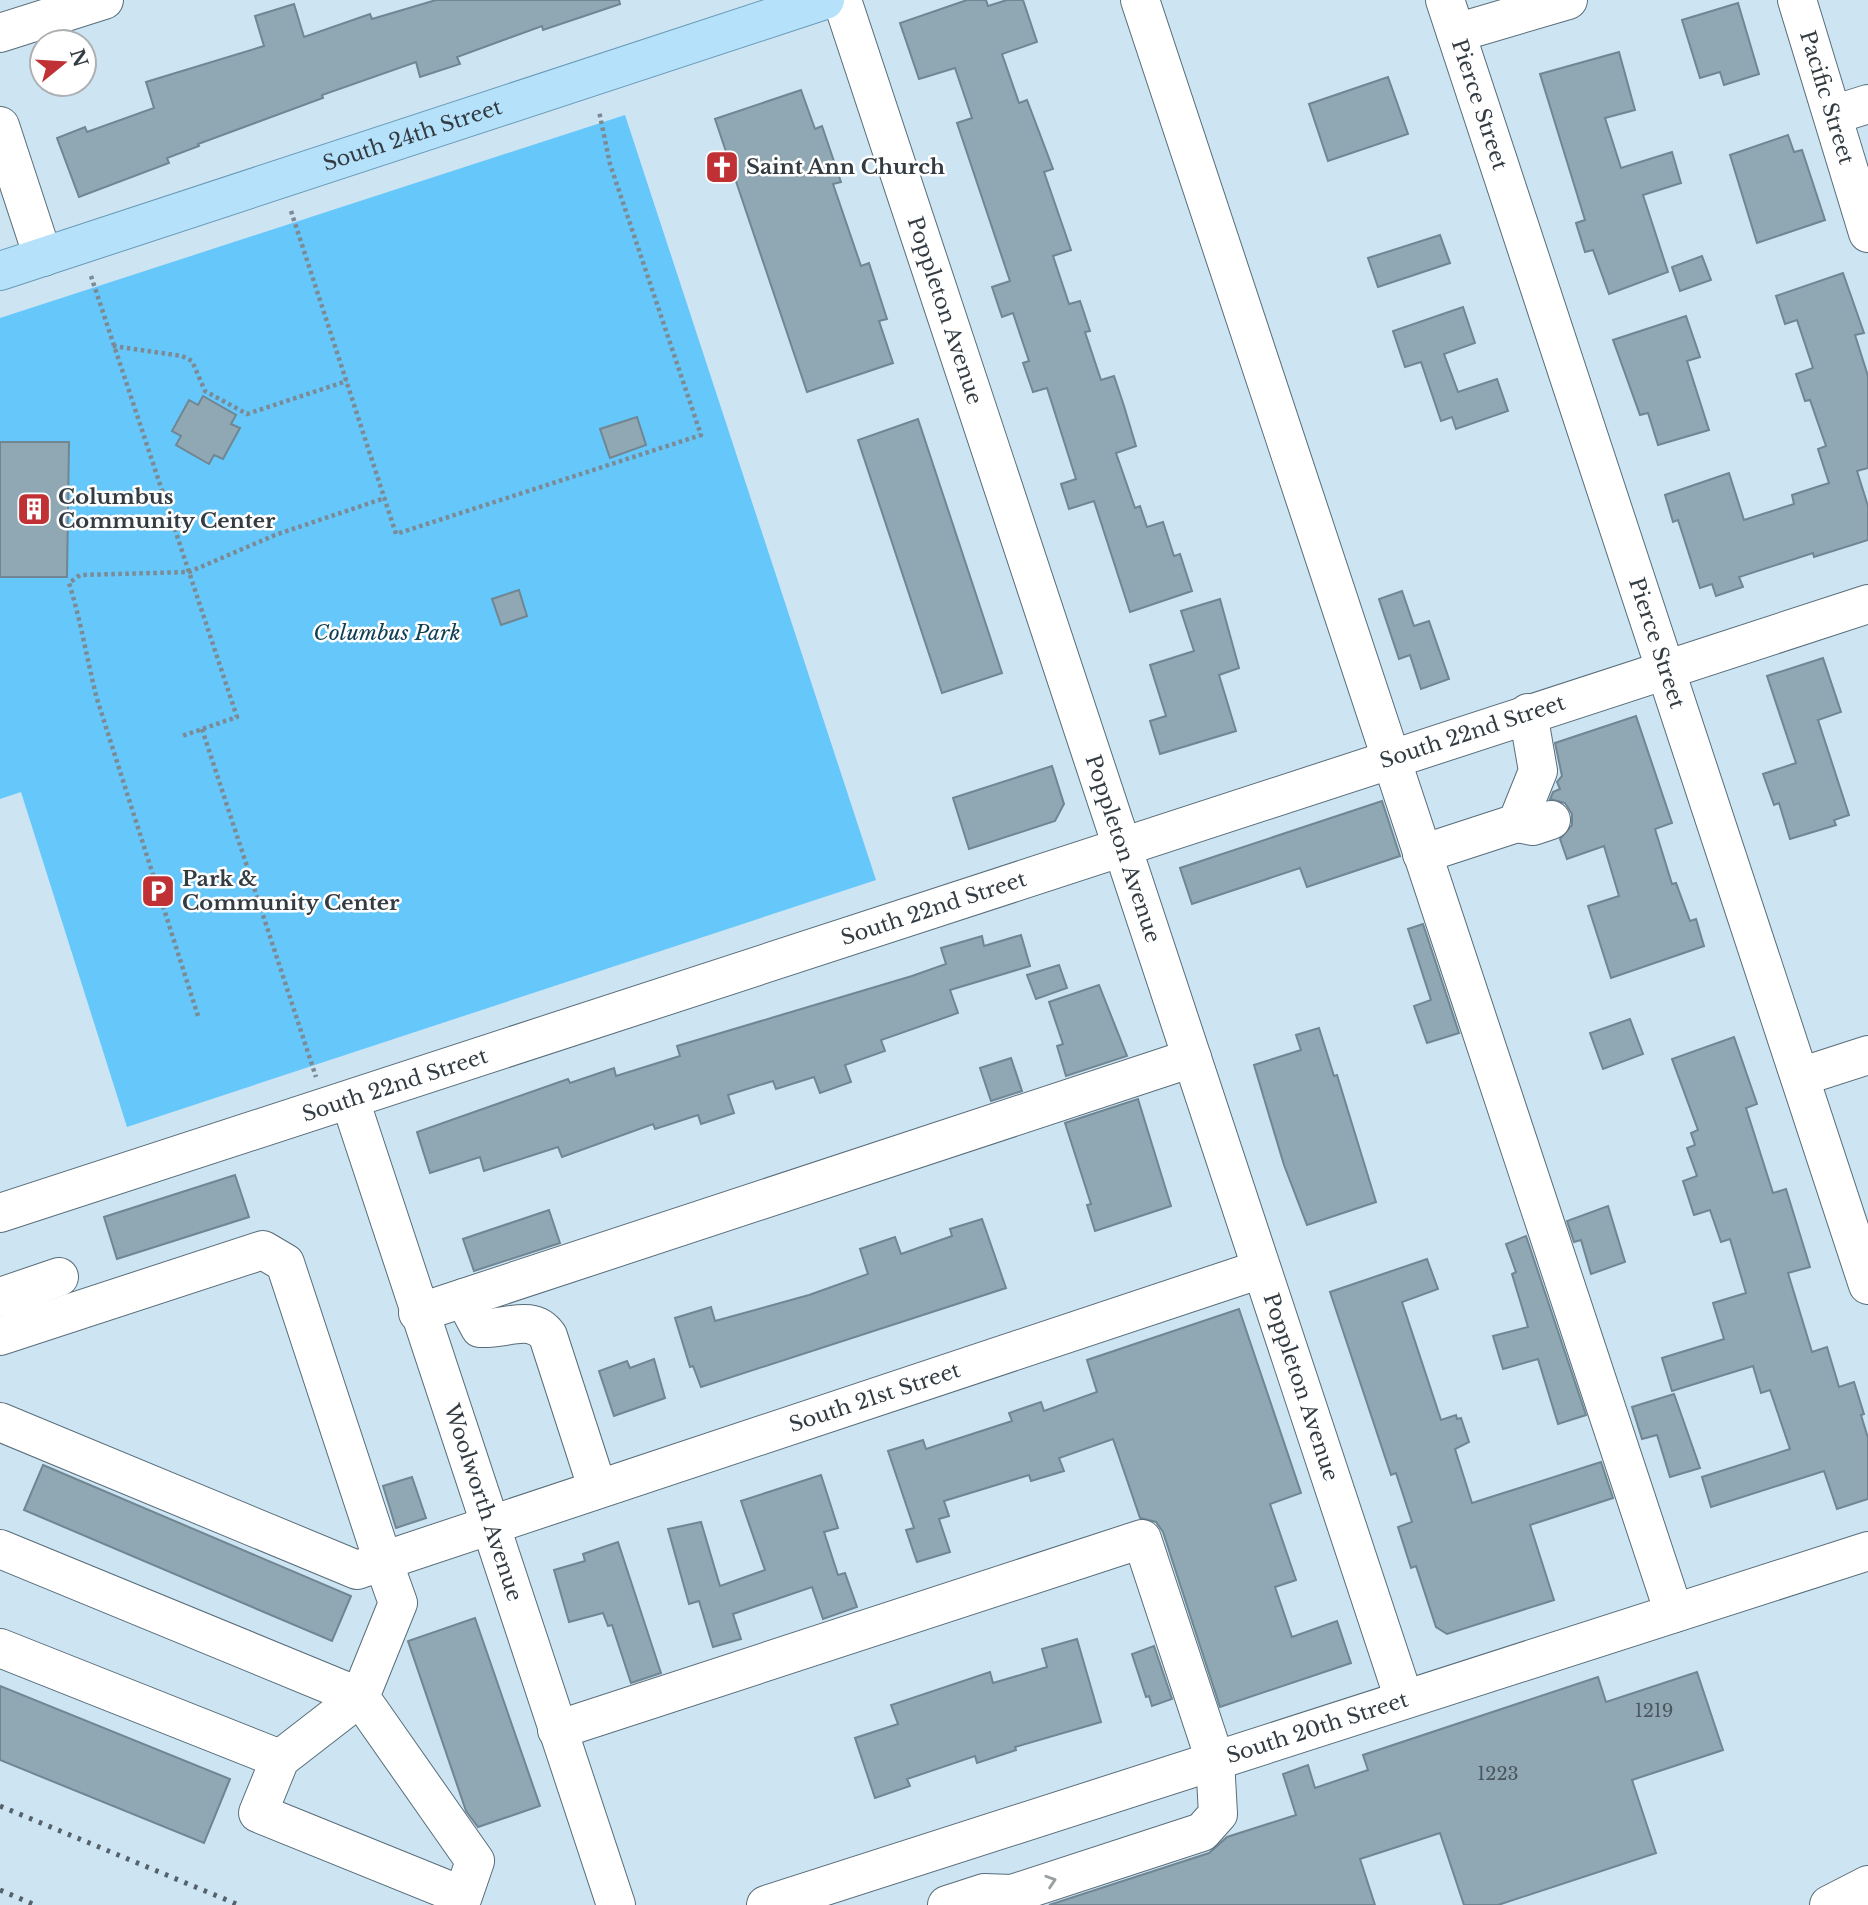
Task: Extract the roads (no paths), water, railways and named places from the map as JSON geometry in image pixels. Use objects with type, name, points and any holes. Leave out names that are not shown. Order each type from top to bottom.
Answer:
[{"type":"main road","name":"South 24th Street","points":[[0,271],[825,0]]},
{"type":"street","points":[[0,33],[104,0]]},
{"type":"street","name":"Poppleton Avenue","points":[[842,0],[1404,1699]]},
{"type":"street","points":[[1140,0],[1674,1614]]},
{"type":"street","points":[[1450,17],[1568,0]]},
{"type":"street","name":"Pacific Street","points":[[1797,0],[1850,109],[1842,154],[1868,233]]},
{"type":"street","name":"Pierce Street","points":[[1450,17],[1868,1285]]},
{"type":"street","points":[[0,126],[43,257]]},
{"type":"street","name":"South 22nd Street","points":[[0,1213],[350,1101],[1121,844],[1868,604]]},
{"type":"street","points":[[1422,853],[1534,822],[1538,771],[1528,713]]},
{"type":"street","points":[[1800,1077],[1868,1055]]},
{"type":"street","points":[[418,1313],[1192,1058]]},
{"type":"street","name":"Woolworth Avenue","points":[[350,1101],[616,1905]]},
{"type":"street","points":[[0,1336],[262,1250],[285,1263],[398,1602],[360,1697],[280,1759],[258,1813],[463,1896],[475,1861],[360,1697],[0,1549]]},
{"type":"street","name":"South 21st Street","points":[[0,1422],[357,1570],[597,1487],[1261,1269]]},
{"type":"street","points":[[0,1297],[59,1277]]},
{"type":"street","points":[[464,1298],[480,1328],[499,1329],[529,1322],[541,1325],[548,1336],[597,1487]]},
{"type":"street","points":[[557,1730],[1142,1539],[1214,1760],[1218,1814],[1202,1832],[1012,1894],[984,1893],[947,1905]]},
{"type":"street","name":"South 20th Street","points":[[766,1905],[1868,1551]]},
{"type":"street","points":[[0,1648],[280,1759]]},
{"type":"street","points":[[970,1839],[984,1893]]},
{"type":"street","points":[[1829,1905],[1868,1885]]},
{"type":"railway","points":[[0,1806],[239,1905]]},
{"type":"railway","points":[[0,1890],[35,1905]]},
{"type":"place","name":"Saint Ann Church","points":[[722,167]]},
{"type":"place","name":"Columbus Community Center","points":[[34,509]]},
{"type":"place","name":"Park & Community Center","points":[[158,891]]},
{"type":"park label","name":"Columbus Park","points":[[387,633]]}]
